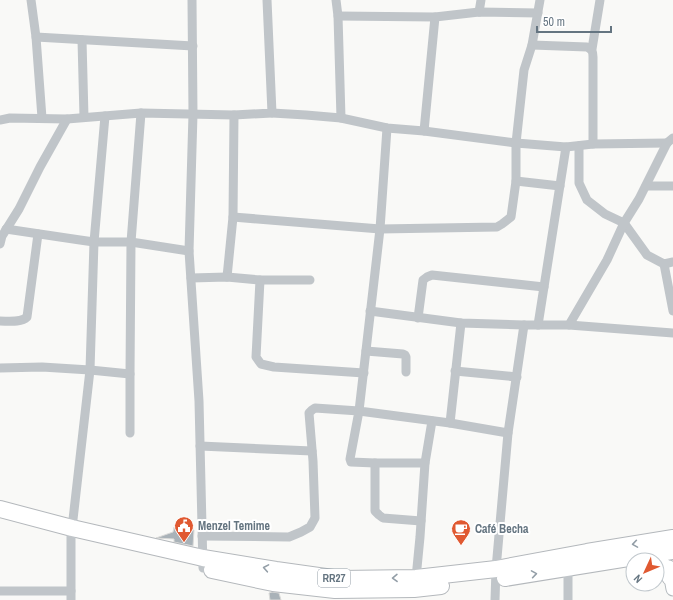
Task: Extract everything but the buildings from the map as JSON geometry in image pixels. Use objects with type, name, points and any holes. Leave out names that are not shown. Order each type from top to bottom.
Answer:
[{"type":"highway","name":"RR27","points":[[0,509],[71,532]]},
{"type":"highway","name":"RR27","points":[[0,520],[71,532],[203,563],[304,593],[568,568],[663,551]]},
{"type":"highway","name":"RR27","points":[[496,574],[587,552],[663,551]]},
{"type":"highway","points":[[663,551],[661,563],[672,583]]},
{"type":"highway","name":"RR27","points":[[203,563],[276,570],[340,590]]},
{"type":"highway","points":[[386,600],[415,583]]},
{"type":"street","points":[[31,0],[36,37],[42,118]]},
{"type":"street","points":[[192,0],[193,114],[189,252],[199,401],[203,563]]},
{"type":"street","points":[[266,0],[272,113]]},
{"type":"street","points":[[336,0],[338,16],[341,118]]},
{"type":"street","points":[[479,12],[481,0]]},
{"type":"street","points":[[233,216],[380,228],[497,227],[502,224],[511,217],[516,181],[516,143],[524,70],[532,45],[540,0]]},
{"type":"street","points":[[593,144],[592,49],[600,0]]},
{"type":"street","points":[[338,16],[435,17],[479,12],[538,13]]},
{"type":"street","points":[[424,131],[435,17]]},
{"type":"street","points":[[36,37],[193,46]]},
{"type":"street","points":[[82,40],[84,117]]},
{"type":"street","points":[[532,45],[587,47],[592,49]]},
{"type":"street","points":[[0,120],[10,118],[67,118],[142,113],[234,115],[272,113],[341,118],[387,128],[424,131],[516,143],[566,147],[593,144],[670,141]]},
{"type":"street","points":[[130,433],[131,242],[142,113]]},
{"type":"street","points":[[227,277],[233,216],[234,115]]},
{"type":"street","points":[[5,594],[71,596],[71,532],[90,370],[94,242],[105,116]]},
{"type":"street","points":[[2,236],[19,209],[67,118]]},
{"type":"street","points":[[387,128],[380,228],[364,373],[350,459],[351,462],[425,463]]},
{"type":"street","points":[[569,325],[607,260],[624,224],[670,141]]},
{"type":"street","points":[[579,146],[579,183],[587,200],[604,214],[624,224],[648,255],[668,263],[673,311]]},
{"type":"street","points":[[538,325],[566,147]]},
{"type":"street","points":[[516,181],[560,186]]},
{"type":"street","points":[[646,186],[673,186]]},
{"type":"street","points":[[2,236],[38,234],[94,242],[131,242],[189,252]]},
{"type":"street","points":[[0,321],[20,320],[27,317],[38,234]]},
{"type":"street","points":[[418,318],[423,280],[432,275],[544,287]]},
{"type":"street","points":[[191,278],[227,277],[260,280],[310,280]]},
{"type":"street","points":[[260,280],[256,357],[261,364],[274,367],[364,373]]},
{"type":"street","points":[[370,311],[461,323],[569,325],[673,333]]},
{"type":"street","points":[[450,423],[461,323]]},
{"type":"street","points":[[495,600],[508,433],[524,325]]},
{"type":"street","points":[[366,351],[405,355],[406,372]]},
{"type":"street","points":[[0,368],[42,367],[130,374]]},
{"type":"street","points":[[456,371],[517,377]]},
{"type":"street","points":[[202,536],[289,537],[310,527],[314,518],[313,461],[309,413],[315,408],[359,411],[450,423],[508,433]]},
{"type":"street","points":[[415,583],[425,463],[432,421]]},
{"type":"street","points":[[200,446],[312,451]]},
{"type":"street","points":[[375,463],[375,511],[383,518],[421,521]]},
{"type":"street","points":[[568,568],[568,600]]},
{"type":"place","name":"Menzel Temime","points":[[184,543]]},
{"type":"place","name":"Café Becha","points":[[461,546]]}]
